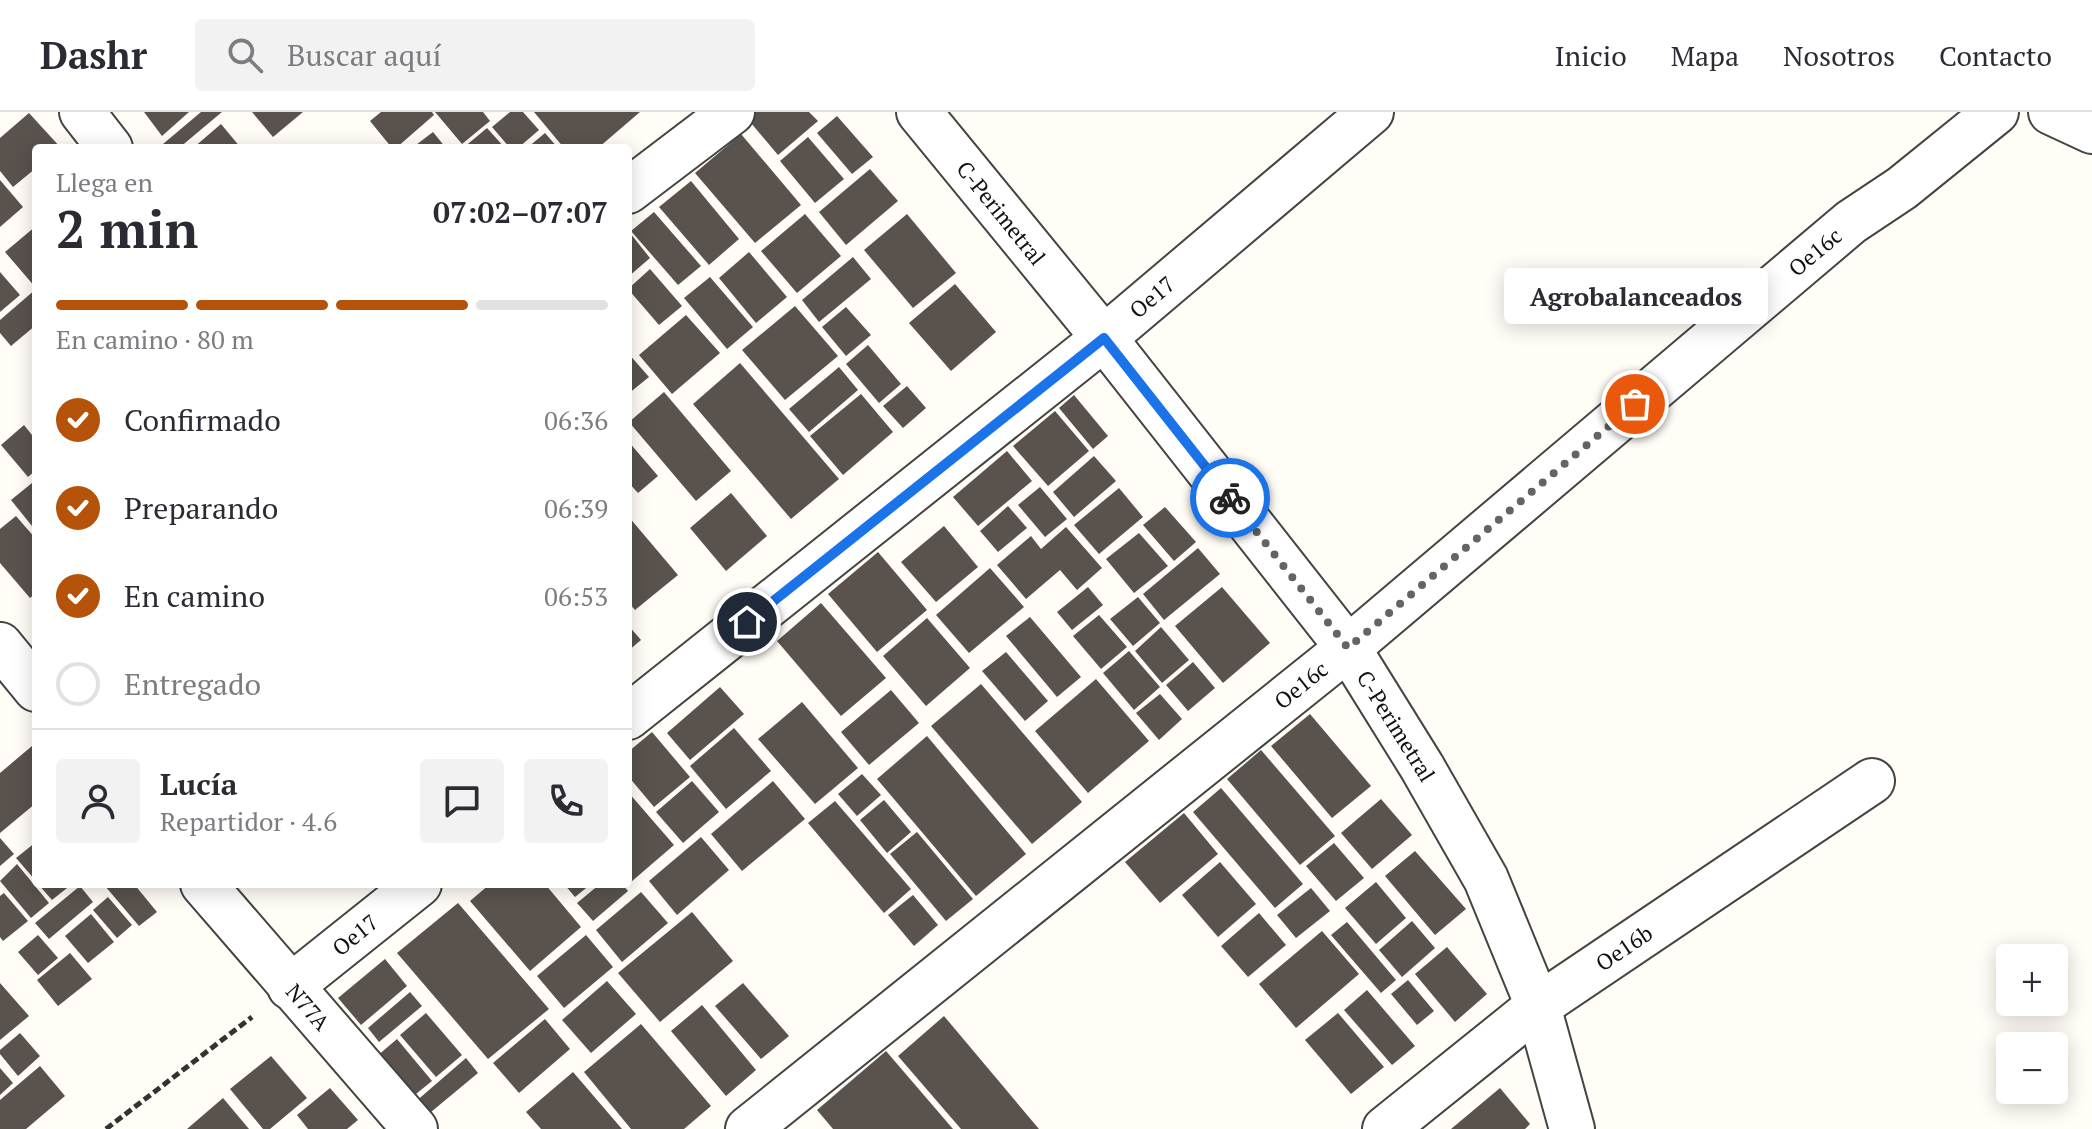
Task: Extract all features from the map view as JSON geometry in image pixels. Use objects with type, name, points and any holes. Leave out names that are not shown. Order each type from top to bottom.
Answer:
[{"type":"street","points":[[82,112],[107,144]]},
{"type":"street","points":[[632,188],[732,112]]},
{"type":"street","name":"C-Perimetral","points":[[919,112],[1104,338],[1348,648],[1422,767],[1486,879],[1538,1006],[1572,1129]]},
{"type":"street","name":"Oe17","points":[[632,714],[1104,338],[1371,112]]},
{"type":"street","name":"Oe16c","points":[[748,1129],[1348,648],[1851,222],[1902,188],[1996,112]]},
{"type":"street","points":[[2051,112],[2092,131]]},
{"type":"street","points":[[0,645],[32,680]]},
{"type":"street","name":"Oe16b","points":[[1385,1129],[1538,1006],[1872,781]]},
{"type":"street","name":"N77A","points":[[206,888],[415,1129]]},
{"type":"street","name":"Oe17","points":[[290,987],[414,888]]},
{"type":"path","points":[[106,1129],[290,987]]},
{"type":"building","points":[[144,112],[189,112],[162,136]]},
{"type":"building","points":[[201,112],[222,112],[184,144],[163,144]]},
{"type":"building","points":[[252,112],[303,112],[273,137]]},
{"type":"building","points":[[381,112],[432,112],[434,115],[401,144],[389,144],[370,121]]},
{"type":"building","points":[[435,112],[483,112],[490,121],[462,144]]},
{"type":"building","points":[[510,112],[523,112],[539,130],[523,144],[507,144],[492,127]]},
{"type":"building","points":[[534,112],[640,112],[603,144],[561,144]]},
{"type":"building","points":[[752,112],[809,112],[818,121],[778,155],[746,117]]},
{"type":"building","points":[[29,113],[57,144],[32,144],[32,171],[13,187],[0,171],[0,138]]},
{"type":"building","points":[[837,116],[873,157],[852,174],[817,133]]},
{"type":"building","points":[[221,124],[238,144],[198,144]]},
{"type":"building","points":[[487,128],[501,144],[468,144]]},
{"type":"building","points":[[433,132],[443,144],[417,144]]},
{"type":"building","points":[[545,133],[555,144],[532,144]]},
{"type":"building","points":[[741,134],[801,205],[755,243],[695,173]]},
{"type":"building","points":[[808,137],[844,179],[815,203],[780,161]]},
{"type":"building","points":[[870,169],[898,201],[846,245],[819,212]]},
{"type":"building","points":[[0,180],[23,207],[0,227]]},
{"type":"building","points":[[691,181],[739,239],[709,265],[659,207]]},
{"type":"building","points":[[654,212],[701,266],[678,285],[632,230]]},
{"type":"building","points":[[805,214],[841,256],[797,293],[761,251]]},
{"type":"building","points":[[907,214],[956,273],[913,308],[864,250]]},
{"type":"building","points":[[32,229],[32,283],[5,252]]},
{"type":"building","points":[[632,236],[650,258],[632,274]]},
{"type":"building","points":[[749,252],[787,297],[756,323],[719,278]]},
{"type":"building","points":[[853,257],[871,279],[819,322],[802,300]]},
{"type":"building","points":[[650,269],[682,306],[659,325],[632,294],[632,285]]},
{"type":"building","points":[[0,272],[20,295],[0,312]]},
{"type":"building","points":[[710,277],[753,327],[727,349],[684,298]]},
{"type":"building","points":[[955,284],[996,332],[951,371],[909,323]]},
{"type":"building","points":[[32,292],[32,328],[11,346],[0,333],[0,320]]},
{"type":"building","points":[[795,306],[838,356],[785,400],[742,350]]},
{"type":"building","points":[[846,307],[871,335],[846,356],[822,327]]},
{"type":"building","points":[[686,315],[720,353],[672,394],[639,355]]},
{"type":"building","points":[[868,345],[901,384],[879,403],[846,364]]},
{"type":"building","points":[[632,358],[649,377],[632,391]]},
{"type":"building","points":[[740,363],[839,479],[791,519],[693,404]]},
{"type":"building","points":[[839,367],[858,390],[809,432],[789,409]]},
{"type":"building","points":[[907,386],[926,408],[903,428],[883,406]]},
{"type":"building","points":[[664,392],[731,471],[696,501],[632,426],[632,419]]},
{"type":"building","points":[[861,394],[893,432],[843,475],[810,436]]},
{"type":"building","points":[[1074,395],[1108,436],[1093,449],[1059,408]]},
{"type":"building","points":[[1055,411],[1089,451],[1048,486],[1013,446]]},
{"type":"building","points":[[24,425],[32,435],[32,474],[28,477],[1,445]]},
{"type":"building","points":[[632,446],[658,476],[638,493],[632,486]]},
{"type":"building","points":[[1007,451],[1032,481],[978,526],[953,497]]},
{"type":"building","points":[[1094,456],[1116,481],[1074,517],[1053,492]]},
{"type":"building","points":[[32,483],[32,526],[11,500]]},
{"type":"building","points":[[1040,487],[1067,519],[1045,537],[1018,505]]},
{"type":"building","points":[[1119,488],[1143,517],[1099,554],[1074,525]]},
{"type":"building","points":[[731,493],[767,536],[726,571],[690,528]]},
{"type":"building","points":[[1008,506],[1027,528],[998,552],[980,531]]},
{"type":"building","points":[[1165,507],[1196,542],[1174,561],[1143,525]]},
{"type":"building","points":[[16,516],[32,534],[30,598],[0,563],[0,529]]},
{"type":"building","points":[[632,521],[678,575],[635,610],[632,607]]},
{"type":"building","points":[[944,526],[978,567],[936,602],[901,562]]},
{"type":"building","points":[[1066,527],[1102,568],[1077,590],[1060,570],[1026,599],[997,565],[1031,536],[1041,549]]},
{"type":"building","points":[[1139,533],[1168,566],[1134,593],[1106,559]]},
{"type":"building","points":[[1198,548],[1220,574],[1164,620],[1143,594]]},
{"type":"building","points":[[878,552],[927,610],[877,652],[828,594]]},
{"type":"building","points":[[990,568],[1024,607],[969,653],[936,615]]},
{"type":"building","points":[[1088,587],[1103,605],[1072,630],[1057,612]]},
{"type":"building","points":[[1222,587],[1270,643],[1223,683],[1175,626]]},
{"type":"building","points":[[1138,597],[1160,623],[1133,646],[1110,619]]},
{"type":"building","points":[[821,603],[886,678],[841,716],[777,641]]},
{"type":"building","points":[[1099,615],[1127,647],[1101,669],[1073,636]]},
{"type":"building","points":[[1030,617],[1081,677],[1057,697],[1006,636]]},
{"type":"building","points":[[927,618],[970,668],[926,706],[883,656]]},
{"type":"building","points":[[1161,627],[1189,660],[1162,683],[1135,651]]},
{"type":"building","points":[[632,630],[641,640],[632,648]]},
{"type":"building","points":[[1129,651],[1160,687],[1134,710],[1103,673]]},
{"type":"building","points":[[1006,652],[1048,701],[1025,721],[982,671]]},
{"type":"building","points":[[1193,662],[1215,688],[1188,711],[1166,685]]},
{"type":"building","points":[[1096,679],[1149,741],[1088,793],[1035,731]]},
{"type":"building","points":[[981,684],[1082,802],[1032,844],[931,726]]},
{"type":"building","points":[[720,687],[744,714],[690,760],[667,733]]},
{"type":"building","points":[[891,690],[919,723],[869,765],[841,732]]},
{"type":"building","points":[[1160,694],[1182,719],[1159,740],[1136,713]]},
{"type":"building","points":[[802,702],[858,768],[815,804],[758,739]]},
{"type":"building","points":[[1310,714],[1371,786],[1332,818],[1271,746]]},
{"type":"building","points":[[734,728],[771,771],[726,809],[690,766]]},
{"type":"building","points":[[652,732],[690,777],[654,807],[632,781],[632,749]]},
{"type":"building","points":[[927,736],[1026,854],[976,896],[877,779]]},
{"type":"building","points":[[32,746],[32,806],[0,833],[0,773]]},
{"type":"building","points":[[1261,750],[1335,836],[1300,865],[1227,779]]},
{"type":"building","points":[[862,774],[881,795],[857,816],[838,794]]},
{"type":"building","points":[[692,781],[719,812],[683,843],[656,812]]},
{"type":"building","points":[[773,781],[805,819],[742,871],[711,834]]},
{"type":"building","points":[[1221,788],[1303,884],[1275,908],[1193,812]]},
{"type":"building","points":[[632,797],[674,845],[632,881]]},
{"type":"building","points":[[1381,799],[1412,835],[1372,869],[1341,833]]},
{"type":"building","points":[[884,800],[911,832],[887,853],[860,820]]},
{"type":"building","points":[[835,801],[911,889],[884,913],[808,823]]},
{"type":"building","points":[[1184,813],[1218,854],[1160,903],[1125,862]]},
{"type":"building","points":[[917,832],[973,899],[946,921],[890,854]]},
{"type":"building","points":[[701,837],[729,870],[677,915],[649,881]]},
{"type":"building","points":[[0,838],[14,854],[0,866]]},
{"type":"building","points":[[1334,843],[1364,878],[1336,901],[1306,866]]},
{"type":"building","points":[[32,845],[32,876],[16,858]]},
{"type":"building","points":[[1415,851],[1466,909],[1435,935],[1385,876]]},
{"type":"building","points":[[1220,862],[1256,904],[1218,937],[1182,895]]},
{"type":"building","points":[[17,864],[32,882],[32,888],[37,888],[49,903],[31,918],[0,881]]},
{"type":"building","points":[[1376,882],[1406,918],[1376,944],[1345,908]]},
{"type":"building","points":[[42,888],[67,888],[52,900]]},
{"type":"building","points":[[78,888],[82,888],[93,902],[49,939],[35,923]]},
{"type":"building","points":[[107,888],[137,888],[157,912],[139,926]]},
{"type":"building","points":[[485,888],[548,888],[581,927],[530,971],[470,901]]},
{"type":"building","points":[[567,888],[586,888],[575,897]]},
{"type":"building","points":[[595,888],[625,888],[628,891],[593,921],[577,903]]},
{"type":"building","points":[[1311,888],[1330,911],[1296,938],[1277,915]]},
{"type":"building","points":[[641,892],[668,923],[622,962],[596,930]]},
{"type":"building","points":[[4,893],[28,921],[3,941],[0,937],[0,896]]},
{"type":"building","points":[[913,895],[938,925],[914,946],[888,915]]},
{"type":"building","points":[[108,897],[132,925],[117,938],[93,910]]},
{"type":"building","points":[[458,903],[549,1009],[488,1059],[397,953]]},
{"type":"building","points":[[692,912],[733,961],[660,1022],[618,973]]},
{"type":"building","points":[[1259,913],[1286,945],[1248,977],[1221,946]]},
{"type":"building","points":[[91,914],[114,942],[88,963],[65,936]]},
{"type":"building","points":[[1412,921],[1435,948],[1402,977],[1379,950]]},
{"type":"building","points":[[1347,922],[1396,980],[1381,993],[1331,935]]},
{"type":"building","points":[[1322,931],[1359,974],[1296,1028],[1259,984]]},
{"type":"building","points":[[38,935],[58,958],[38,975],[18,952]]},
{"type":"building","points":[[586,935],[613,967],[564,1008],[537,976]]},
{"type":"building","points":[[1447,947],[1487,994],[1455,1022],[1415,974]]},
{"type":"building","points":[[70,953],[92,979],[58,1006],[37,980]]},
{"type":"building","points":[[385,959],[407,986],[361,1025],[338,998]]},
{"type":"building","points":[[1408,980],[1434,1011],[1417,1025],[1391,994]]},
{"type":"building","points":[[607,981],[636,1014],[591,1053],[562,1020]]},
{"type":"building","points":[[0,983],[29,1016],[0,1040]]},
{"type":"building","points":[[743,983],[789,1036],[761,1059],[715,1006]]},
{"type":"building","points":[[1367,990],[1415,1046],[1392,1065],[1344,1010]]},
{"type":"building","points":[[410,992],[422,1006],[379,1042],[368,1028]]},
{"type":"building","points":[[702,1005],[756,1070],[726,1096],[671,1031]]},
{"type":"building","points":[[426,1013],[462,1055],[436,1077],[400,1035]]},
{"type":"building","points":[[1338,1013],[1384,1067],[1351,1094],[1305,1040]]},
{"type":"building","points":[[944,1016],[1039,1129],[961,1129],[898,1056]]},
{"type":"building","points":[[545,1019],[570,1049],[519,1093],[493,1063]]},
{"type":"building","points":[[641,1024],[711,1106],[684,1129],[631,1129],[584,1072]]},
{"type":"building","points":[[20,1033],[40,1056],[18,1076],[0,1050]]},
{"type":"building","points":[[397,1039],[432,1081],[411,1098],[376,1057]]},
{"type":"building","points":[[886,1051],[953,1129],[833,1129],[817,1110]]},
{"type":"building","points":[[271,1056],[307,1098],[270,1129],[263,1129],[230,1089]]},
{"type":"building","points":[[466,1058],[478,1073],[425,1117],[414,1103]]},
{"type":"building","points":[[40,1066],[65,1096],[26,1129],[0,1129],[0,1100]]},
{"type":"building","points":[[0,1068],[13,1083],[0,1095]]},
{"type":"building","points":[[573,1072],[622,1129],[541,1129],[526,1112]]},
{"type":"building","points":[[330,1088],[358,1120],[347,1129],[308,1129],[297,1115]]},
{"type":"building","points":[[1500,1088],[1530,1124],[1525,1129],[1451,1129]]},
{"type":"building","points":[[223,1098],[249,1129],[187,1129]]},
{"type":"way so far","points":[[1230,498],[1348,648],[1635,404]]},
{"type":"place","name":"Agrobalanceados","points":[[1635,404]]},
{"type":"route","points":[[747,622],[1104,338],[1230,498]]}]
